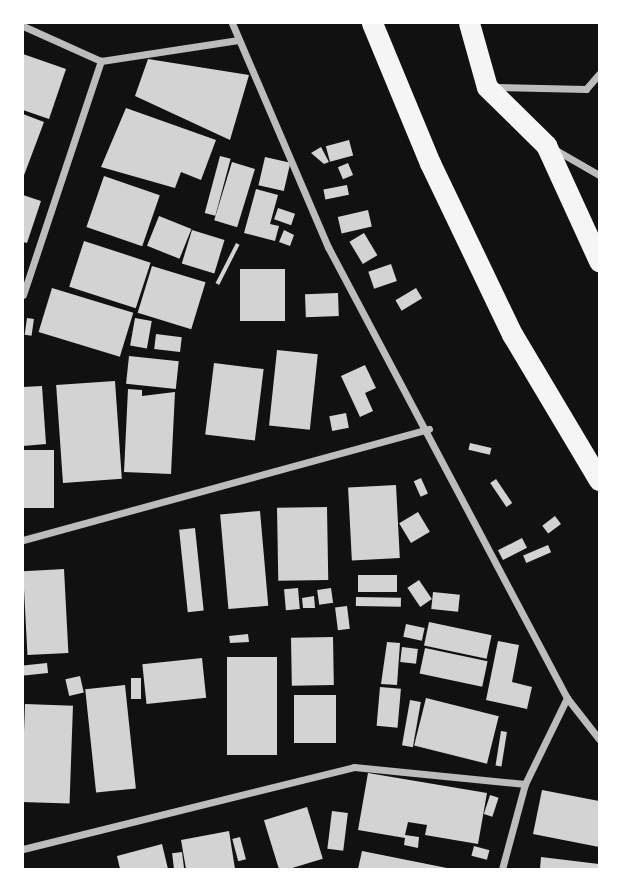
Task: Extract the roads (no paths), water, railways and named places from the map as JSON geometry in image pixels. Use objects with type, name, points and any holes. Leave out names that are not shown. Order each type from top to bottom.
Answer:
[{"type":"highway","points":[[372,23],[512,334],[599,480]]},
{"type":"highway","points":[[469,23],[487,87],[546,145],[599,261]]},
{"type":"street","points":[[232,23],[291,150],[328,247],[429,429],[465,513],[567,698],[599,739]]},
{"type":"street","points":[[23,26],[101,61],[238,40]]},
{"type":"street","points":[[23,295],[101,61]]},
{"type":"street","points":[[487,87],[586,89],[599,74]]},
{"type":"street","points":[[546,145],[599,176]]},
{"type":"street","points":[[23,540],[429,429]]},
{"type":"street","points":[[502,869],[525,784],[567,698]]},
{"type":"street","points":[[23,849],[355,767],[525,784]]}]
